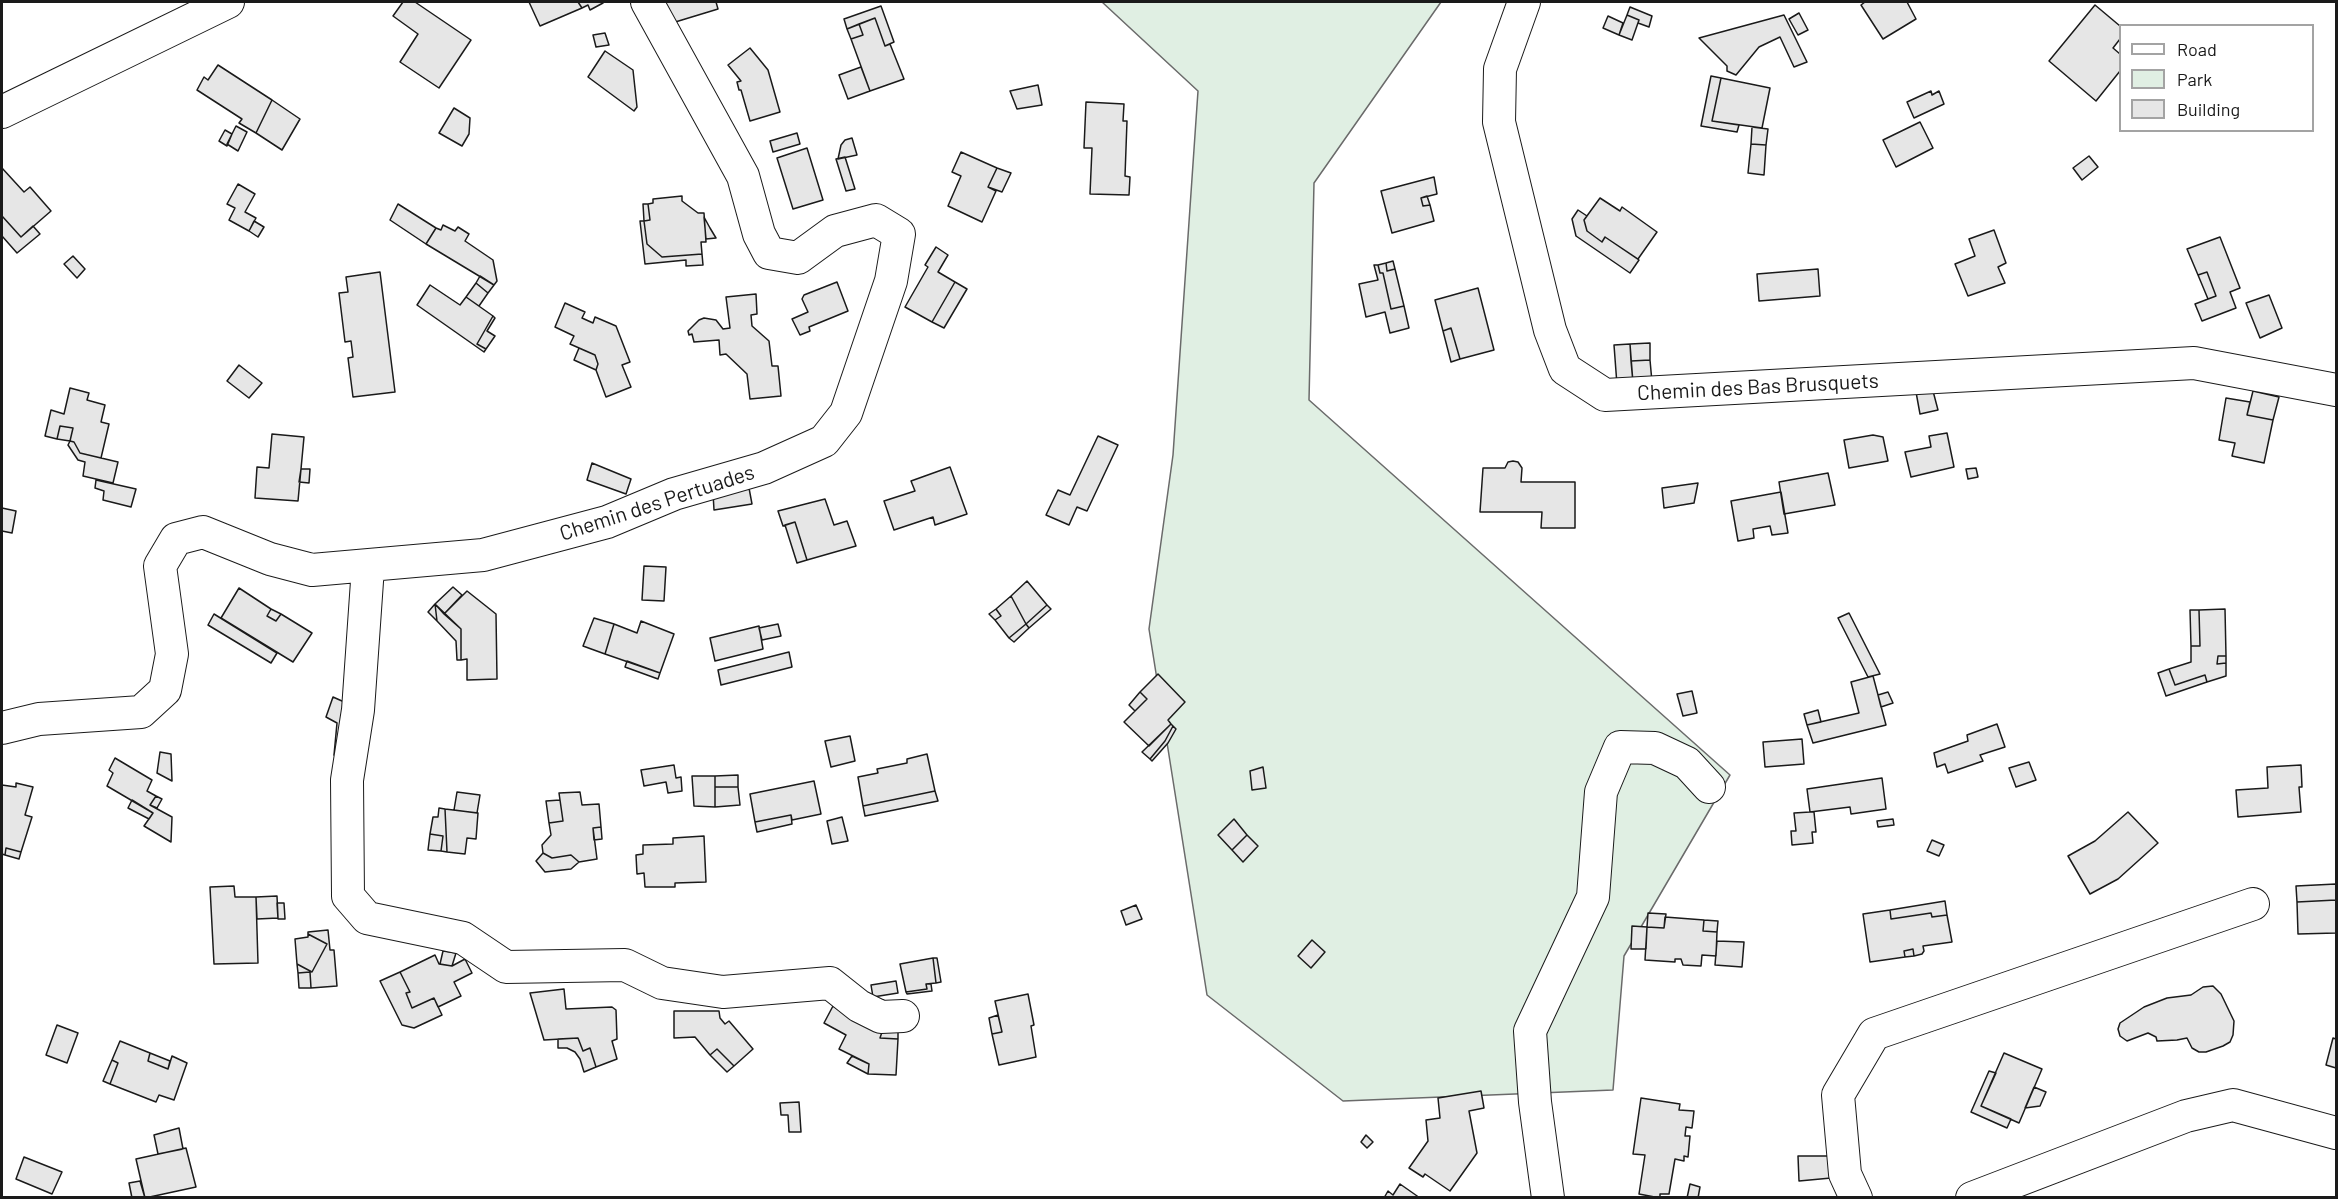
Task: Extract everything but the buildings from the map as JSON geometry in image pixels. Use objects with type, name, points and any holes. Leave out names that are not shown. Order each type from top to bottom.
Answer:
[{"type":"street","points":[[2,112],[228,2]]},
{"type":"street","name":"Chemin des Pertuades","points":[[2,728],[39,719],[141,712],[165,690],[172,654],[160,566],[177,539],[203,532],[270,559],[312,570],[368,567],[483,555],[607,522],[674,494],[764,468],[824,441],[846,413],[891,281],[899,234],[876,220],[835,231],[798,258],[769,254],[759,234],[743,176],[647,2]]},
{"type":"street","name":"Chemin des Bas Brusquets","points":[[1524,2],[1500,69],[1499,122],[1550,330],[1565,369],[1605,395],[2194,363],[2337,390]]},
{"type":"street","points":[[368,567],[358,710],[347,780],[348,896],[367,918],[463,938],[506,967],[625,965],[662,983],[723,992],[830,983],[859,1006],[881,1017],[903,1017]]},
{"type":"street","points":[[1548,1197],[1535,1102],[1530,1031],[1593,897],[1601,792],[1620,747],[1655,748],[1687,763],[1709,787]]},
{"type":"street","points":[[1856,1197],[1845,1174],[1838,1095],[1874,1034],[2253,904]]},
{"type":"street","points":[[1971,1197],[2186,1116],[2233,1105],[2337,1133]]},
{"type":"green space","points":[[1102,2],[1441,2],[1314,183],[1309,400],[1730,775],[1624,956],[1613,1090],[1343,1101],[1207,995],[1149,629],[1173,455],[1198,91]]}]
